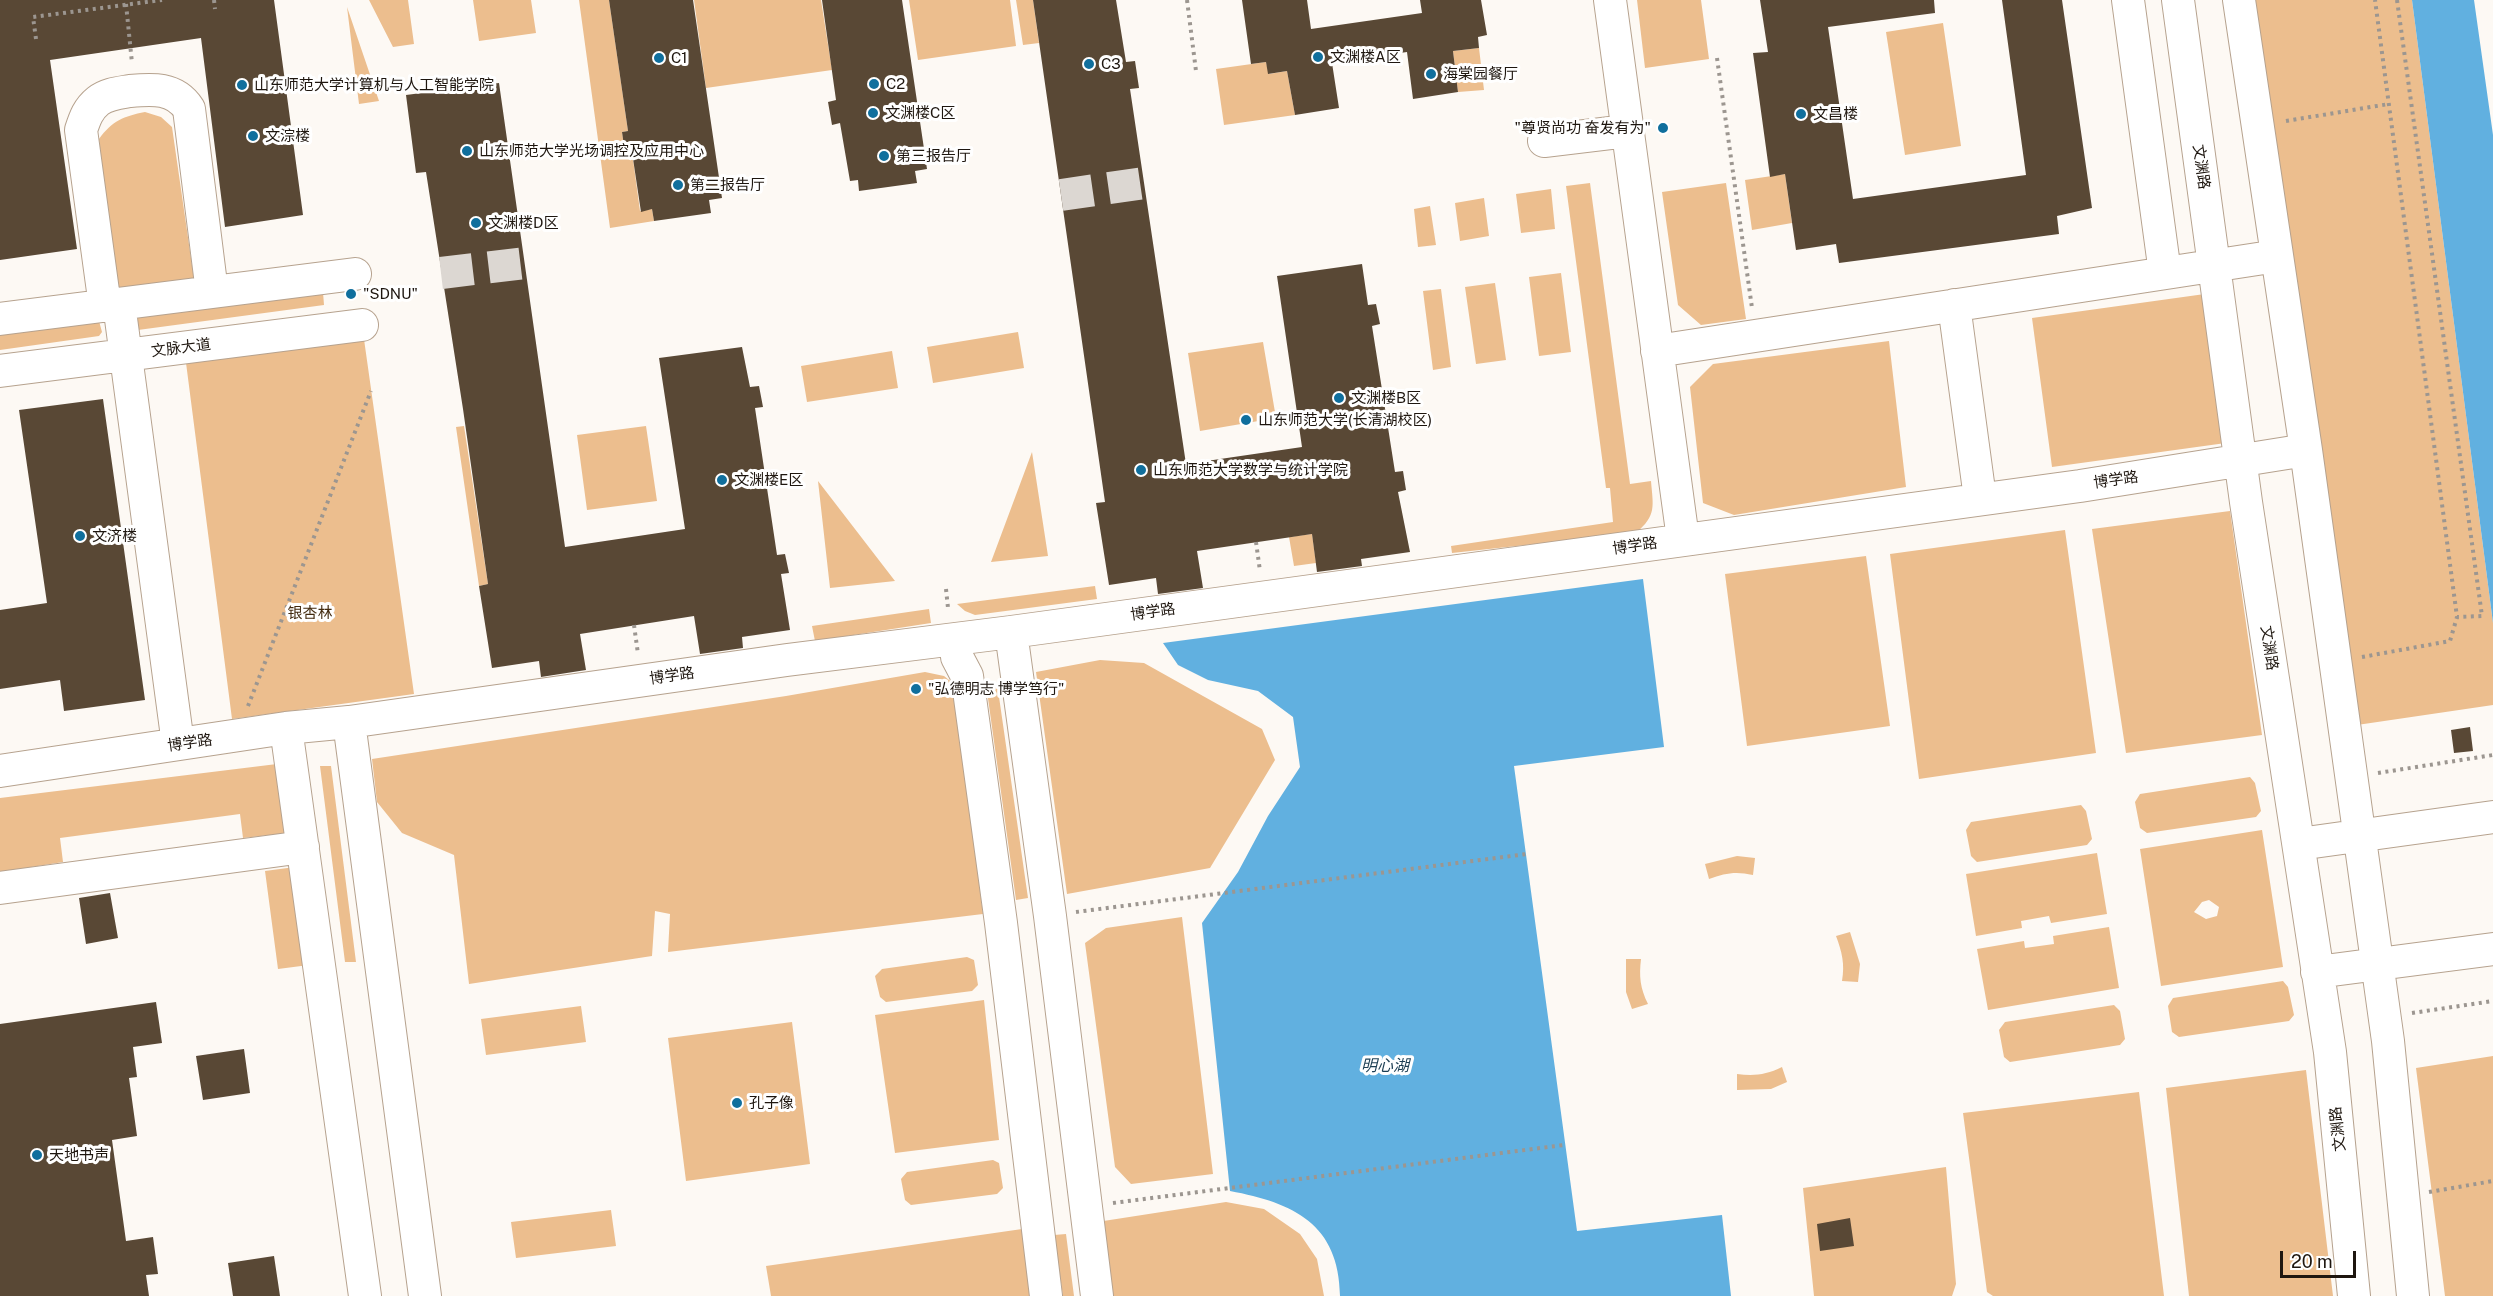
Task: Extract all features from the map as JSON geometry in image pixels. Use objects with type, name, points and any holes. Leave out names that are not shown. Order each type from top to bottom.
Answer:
[{"type":"street","points":[[1610,0],[1683,539]]},
{"type":"street","points":[[2128,0],[2133,61],[2165,273]]},
{"type":"street","name":"文渊路","points":[[2178,0],[2241,462],[2330,1052],[2354,1296]]},
{"type":"street","points":[[2240,0],[2306,450],[2377,964],[2413,1296]]},
{"type":"street","points":[[2133,61],[2186,56]]},
{"type":"street","points":[[178,744],[125,355],[112,305],[81,129],[87,113],[99,100],[113,93],[155,88],[172,93],[184,101],[189,109],[212,292]]},
{"type":"street","points":[[1544,141],[1627,131]]},
{"type":"street","points":[[1657,351],[2277,256]]},
{"type":"street","points":[[0,320],[355,274]]},
{"type":"street","points":[[1954,305],[1980,498]]},
{"type":"street","name":"文脉大道","points":[[0,371],[362,325]]},
{"type":"street","name":"博学路","points":[[0,771],[286,728],[349,722],[787,660],[1011,632],[2241,462],[2306,450]]},
{"type":"street","points":[[1011,632],[1050,916],[1097,1296]]},
{"type":"street","points":[[957,657],[967,676],[1001,923],[1046,1296]]},
{"type":"street","points":[[349,722],[425,1296]]},
{"type":"street","points":[[286,728],[365,1296]]},
{"type":"street","points":[[2299,844],[2493,817]]},
{"type":"street","points":[[0,888],[303,847]]},
{"type":"street","points":[[2317,972],[2493,949]]},
{"type":"path","points":[[36,39],[33,17],[162,0]]},
{"type":"path","points":[[214,0],[215,9]]},
{"type":"path","points":[[1187,0],[1197,71]]},
{"type":"path","points":[[2335,662],[2450,641],[2457,617],[2375,0]]},
{"type":"path","points":[[2397,0],[2482,616],[2457,617]]},
{"type":"path","points":[[126,4],[136,91]]},
{"type":"path","points":[[1717,58],[1755,336]]},
{"type":"path","points":[[2258,126],[2389,104]]},
{"type":"path","points":[[236,736],[371,391]]},
{"type":"path","points":[[946,589],[948,608]]},
{"type":"path","points":[[2350,777],[2493,755]]},
{"type":"path","points":[[1050,916],[1527,854]]},
{"type":"path","points":[[2384,1017],[2493,1001]]},
{"type":"path","points":[[1085,1207],[1564,1145]]},
{"type":"path","points":[[2403,1197],[2493,1181]]},
{"type":"green space","points":[[369,0],[408,0],[414,44],[393,47]]},
{"type":"green space","points":[[473,0],[531,0],[536,33],[479,41]]},
{"type":"green space","points":[[579,0],[609,0],[628,131],[622,132],[625,153],[632,152],[640,211],[652,209],[654,221],[610,228]]},
{"type":"green space","points":[[694,0],[821,0],[832,70],[706,88]]},
{"type":"green space","points":[[909,0],[1010,0],[1016,46],[918,60]]},
{"type":"green space","points":[[1016,0],[1033,0],[1039,43],[1023,45]]},
{"type":"green space","points":[[1637,0],[1701,0],[1709,59],[1645,68]]},
{"type":"green space","points":[[2253,0],[2412,0],[2493,623],[2493,705],[2357,725]]},
{"type":"green space","points":[[347,7],[379,101],[359,104]]},
{"type":"green space","points":[[1943,23],[1961,146],[1905,155],[1886,32]]},
{"type":"green space","points":[[1479,48],[1484,90],[1458,92],[1453,51]]},
{"type":"green space","points":[[1266,62],[1269,74],[1287,71],[1295,115],[1224,125],[1216,69]]},
{"type":"green space","points":[[145,112],[161,117],[172,127],[195,286],[117,296],[99,139],[119,120]]},
{"type":"green space","points":[[1785,174],[1792,223],[1752,230],[1745,180]]},
{"type":"green space","points":[[1590,183],[1630,484],[1651,481],[1653,504],[1651,515],[1636,533],[1452,553],[1451,546],[1613,522],[1610,488],[1606,488],[1566,186]]},
{"type":"green space","points":[[1726,183],[1746,319],[1701,325],[1678,305],[1662,192]]},
{"type":"green space","points":[[1551,189],[1555,229],[1521,233],[1516,194]]},
{"type":"green space","points":[[1484,198],[1489,236],[1460,241],[1455,203]]},
{"type":"green space","points":[[1430,206],[1436,245],[1418,247],[1414,209]]},
{"type":"green space","points":[[1561,273],[1571,352],[1539,356],[1529,277]]},
{"type":"green space","points":[[1495,283],[1506,360],[1476,364],[1465,287]]},
{"type":"green space","points":[[1441,289],[1451,367],[1433,370],[1423,291]]},
{"type":"green space","points":[[323,292],[324,305],[138,330],[136,315]]},
{"type":"green space","points":[[2212,293],[2233,442],[2052,467],[2032,318]]},
{"type":"green space","points":[[99,321],[102,332],[99,336],[0,350],[0,333]]},
{"type":"green space","name":"银杏林","points":[[362,325],[414,694],[232,719],[185,355]]},
{"type":"green space","points":[[1018,332],[1024,368],[933,383],[927,347]]},
{"type":"green space","points":[[1889,341],[1906,487],[1734,515],[1703,503],[1690,387],[1713,364]]},
{"type":"green space","points":[[1263,342],[1276,418],[1200,431],[1188,353]]},
{"type":"green space","points":[[892,351],[898,388],[807,402],[801,366]]},
{"type":"green space","points":[[464,426],[488,584],[479,586],[456,427]]},
{"type":"green space","points":[[646,426],[657,501],[587,510],[577,435]]},
{"type":"green space","points":[[1032,452],[1048,556],[991,562]]},
{"type":"green space","points":[[818,481],[895,581],[830,588]]},
{"type":"green space","points":[[2230,511],[2262,735],[2126,753],[2092,529]]},
{"type":"green space","points":[[2065,530],[2096,753],[1919,779],[1890,554]]},
{"type":"green space","points":[[1312,534],[1316,563],[1294,566],[1289,537]]},
{"type":"green space","points":[[1866,556],[1890,726],[1747,746],[1725,574]]},
{"type":"green space","points":[[1095,586],[1097,599],[975,615],[965,611],[957,604]]},
{"type":"green space","points":[[929,609],[931,623],[815,641],[812,626]]},
{"type":"green space","points":[[1100,660],[1144,663],[1262,729],[1275,760],[1210,868],[1067,894],[1036,672]]},
{"type":"green space","points":[[925,672],[944,676],[954,684],[983,914],[668,952],[670,914],[655,911],[652,956],[469,984],[454,855],[402,833],[377,802],[372,759],[786,696]]},
{"type":"green space","points":[[997,683],[1028,898],[1016,900],[986,684]]},
{"type":"green space","points":[[277,764],[288,833],[243,838],[240,814],[60,838],[63,862],[0,872],[0,798]]},
{"type":"green space","points":[[320,766],[331,766],[356,962],[345,962]]},
{"type":"green space","points":[[2250,777],[2255,783],[2261,811],[2256,817],[2147,833],[2140,828],[2135,802],[2140,794]]},
{"type":"green space","points":[[2081,805],[2086,811],[2092,839],[2087,845],[1977,862],[1971,856],[1966,830],[1971,822]]},
{"type":"green space","points":[[2262,830],[2283,967],[2161,986],[2140,849]],"holes":[[[2209,900],[2219,907],[2217,916],[2206,919],[2194,912],[2202,902]]]},
{"type":"green space","points":[[2097,853],[2107,914],[2051,923],[2049,916],[2021,921],[2022,928],[1976,936],[1966,874]]},
{"type":"green space","points":[[1737,856],[1755,858],[1753,875],[1731,873],[1709,879],[1705,864]]},
{"type":"green space","points":[[295,867],[309,965],[278,969],[265,871]]},
{"type":"green space","points":[[1182,917],[1213,1174],[1131,1184],[1115,1167],[1085,943],[1106,928]]},
{"type":"green space","points":[[2109,927],[2119,988],[1988,1010],[1977,949],[2024,941],[2025,948],[2054,944],[2053,936]]},
{"type":"green space","points":[[1850,932],[1860,964],[1858,982],[1842,981],[1842,958],[1836,936]]},
{"type":"green space","points":[[967,957],[974,960],[978,985],[972,991],[886,1002],[880,997],[875,976],[882,969]]},
{"type":"green space","points":[[1626,959],[1641,959],[1641,982],[1648,1004],[1632,1009],[1626,992]]},
{"type":"green space","points":[[2283,981],[2288,987],[2294,1015],[2289,1021],[2179,1037],[2172,1032],[2168,1006],[2173,998]]},
{"type":"green space","points":[[984,1000],[999,1140],[895,1153],[875,1015]]},
{"type":"green space","points":[[2114,1005],[2120,1011],[2125,1039],[2120,1045],[2010,1062],[2004,1057],[1999,1030],[2005,1022]]},
{"type":"green space","points":[[581,1006],[586,1042],[486,1055],[481,1019]]},
{"type":"green space","points":[[792,1022],[810,1164],[686,1181],[668,1038]]},
{"type":"green space","points":[[2493,1056],[2493,1296],[2445,1296],[2416,1068]]},
{"type":"green space","points":[[1782,1067],[1787,1082],[1771,1089],[1737,1090],[1737,1074],[1760,1074]]},
{"type":"green space","points":[[2306,1070],[2333,1296],[2189,1296],[2166,1088]]},
{"type":"green space","points":[[2139,1092],[2164,1296],[1993,1296],[1987,1292],[1963,1113]]},
{"type":"green space","points":[[993,1160],[999,1163],[1003,1188],[997,1194],[911,1205],[905,1200],[901,1179],[907,1172]]},
{"type":"green space","points":[[1946,1167],[1956,1284],[1952,1296],[1814,1296],[1803,1188]]},
{"type":"green space","points":[[1226,1202],[1264,1209],[1300,1234],[1317,1259],[1324,1296],[1107,1296],[1097,1222]]},
{"type":"green space","points":[[611,1210],[616,1246],[516,1258],[511,1222]]},
{"type":"green space","points":[[1029,1228],[1038,1296],[771,1296],[766,1266]]},
{"type":"green space","points":[[1066,1234],[1074,1296],[1063,1296],[1054,1235]]},
{"type":"water","points":[[2412,0],[2474,0],[2493,135],[2493,623]]},
{"type":"water","name":"明心湖","points":[[1643,579],[1664,747],[1514,766],[1577,1231],[1722,1215],[1731,1296],[1340,1296],[1338,1271],[1331,1251],[1322,1234],[1309,1221],[1274,1202],[1230,1191],[1202,923],[1238,872],[1268,816],[1300,767],[1293,717],[1258,691],[1208,680],[1178,665],[1163,643]]},
{"type":"building","name":"文淙楼","points":[[0,0],[274,0],[303,215],[225,227],[201,38],[50,60],[77,249],[0,260]]},
{"type":"building","name":"C1","points":[[609,0],[693,0],[722,198],[709,200],[711,213],[654,221],[652,209],[641,212],[632,152],[625,153],[622,132],[628,131]]},
{"type":"building","name":"C2","points":[[822,0],[902,0],[927,169],[915,171],[917,183],[859,191],[858,180],[850,181],[840,123],[832,125],[828,102],[836,100]]},
{"type":"building","name":"文渊楼B区","points":[[1033,0],[1116,0],[1126,62],[1135,61],[1139,88],[1130,89],[1186,464],[1302,447],[1277,276],[1362,264],[1368,305],[1376,304],[1380,324],[1372,326],[1395,472],[1403,471],[1406,490],[1398,492],[1410,552],[1361,559],[1362,566],[1317,572],[1312,534],[1197,551],[1203,588],[1158,594],[1156,578],[1109,585],[1096,503],[1105,502]]},
{"type":"building","name":"文渊楼A区","points":[[1242,0],[1307,0],[1311,29],[1422,13],[1420,0],[1481,0],[1487,35],[1478,37],[1479,48],[1453,51],[1458,92],[1413,99],[1407,52],[1332,63],[1339,108],[1295,115],[1287,71],[1268,74],[1266,62],[1251,64]]},
{"type":"building","name":"文昌楼","points":[[1760,0],[1934,0],[1935,13],[1828,27],[1853,199],[2026,175],[2002,0],[2062,0],[2092,208],[2057,216],[2059,234],[1839,263],[1836,244],[1796,250],[1785,174],[1770,177],[1753,53],[1768,52]]},
{"type":"building","name":"文渊楼E区","points":[[499,83],[565,547],[685,529],[659,358],[742,347],[750,387],[759,386],[763,407],[755,408],[777,555],[785,554],[789,573],[781,574],[790,630],[742,637],[743,648],[700,654],[694,616],[580,634],[586,670],[541,677],[539,661],[492,668],[479,586],[488,584],[463,409],[426,172],[416,173],[406,95]]},
{"type":"building","name":"文济楼","points":[[103,399],[145,700],[64,711],[60,680],[0,689],[0,610],[47,603],[19,410]]},
{"type":"building","points":[[2470,727],[2473,751],[2454,753],[2451,730]]},
{"type":"building","points":[[110,893],[118,938],[86,944],[79,898]]},
{"type":"building","name":"天地书声","points":[[156,1002],[162,1043],[133,1047],[137,1077],[129,1078],[137,1136],[112,1140],[126,1241],[153,1237],[158,1274],[146,1275],[149,1296],[0,1296],[0,1024]]},
{"type":"building","points":[[244,1049],[250,1093],[203,1100],[196,1056]]},
{"type":"building","points":[[1850,1218],[1854,1246],[1820,1251],[1817,1224]]},
{"type":"building","points":[[274,1256],[280,1296],[233,1296],[228,1263]]},
{"type":"tunnel","points":[[1061,195],[1144,183]]},
{"type":"tunnel","points":[[441,273],[525,263]]},
{"type":"place","name":"文渊楼A区","points":[[1318,57]]},
{"type":"place","name":"C1","points":[[659,58]]},
{"type":"place","name":"C3","points":[[1089,64]]},
{"type":"place","name":"海棠园餐厅","points":[[1431,74]]},
{"type":"place","name":"C2","points":[[874,84]]},
{"type":"place","name":"山东师范大学计算机与人工智能学院","points":[[242,85]]},
{"type":"place","name":"文渊楼C区","points":[[873,113]]},
{"type":"place","name":"文昌楼","points":[[1801,114]]},
{"type":"place","name":"\"尊贤尚功 奋发有为\"","points":[[1663,128]]},
{"type":"place","name":"文淙楼","points":[[253,136]]},
{"type":"place","name":"山东师范大学光场调控及应用中心","points":[[467,151]]},
{"type":"place","name":"第三报告厅","points":[[884,156]]},
{"type":"place","name":"第二报告厅","points":[[678,185]]},
{"type":"place","name":"文渊楼D区","points":[[476,223]]},
{"type":"place","name":"\"SDNU\"","points":[[351,294]]},
{"type":"place","name":"文渊楼B区","points":[[1339,398]]},
{"type":"place","name":"山东师范大学(长清湖校区)","points":[[1246,420]]},
{"type":"place","name":"山东师范大学数学与统计学院","points":[[1141,470]]},
{"type":"place","name":"文渊楼E区","points":[[722,480]]},
{"type":"place","name":"文济楼","points":[[80,536]]},
{"type":"place","name":"\"弘德明志 博学笃行\"","points":[[916,689]]},
{"type":"place","name":"孔子像","points":[[737,1103]]},
{"type":"place","name":"天地书声","points":[[37,1155]]}]
